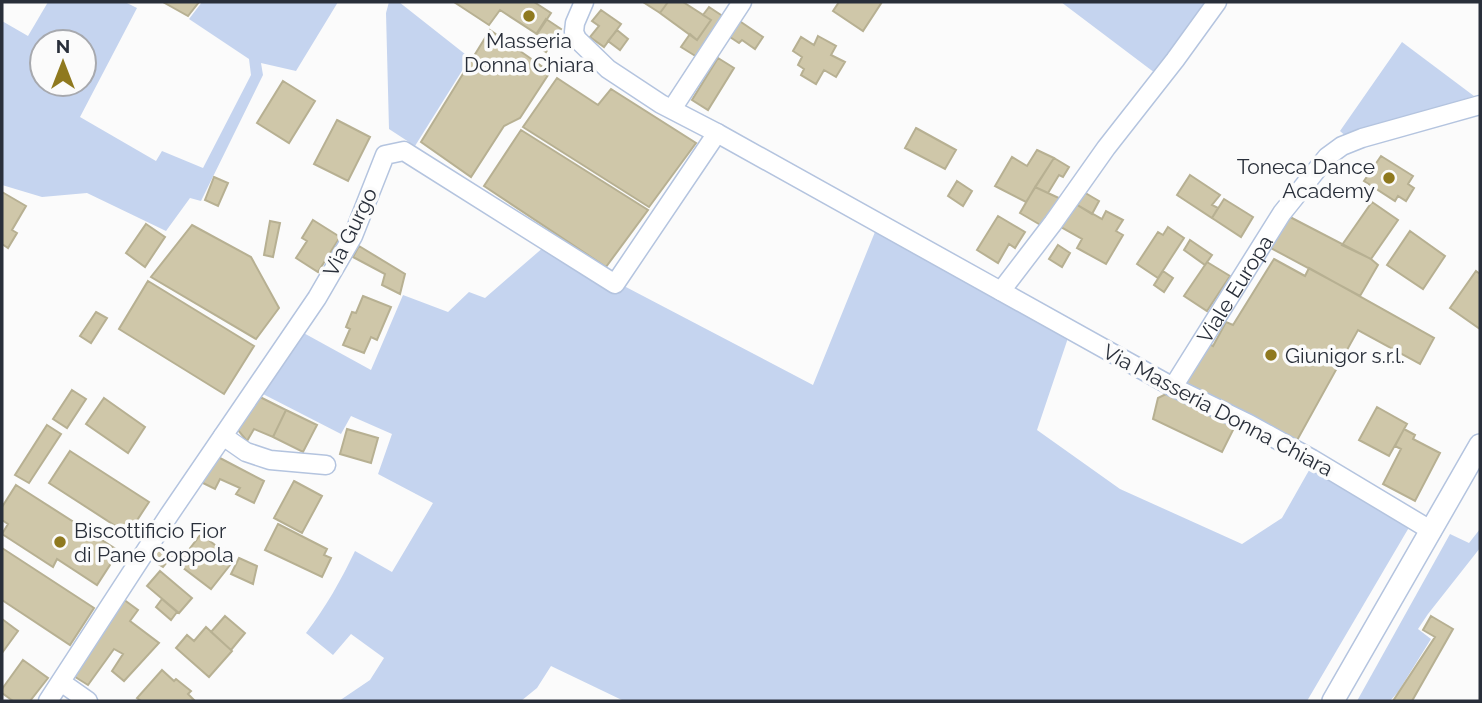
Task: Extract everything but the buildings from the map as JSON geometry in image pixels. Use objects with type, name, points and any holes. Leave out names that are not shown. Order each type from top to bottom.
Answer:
[{"type":"street","name":"Via Masseria Donna Chiara","points":[[584,2],[574,32],[608,69],[632,86],[1173,387],[1281,441],[1432,531]]},
{"type":"street","points":[[672,110],[742,2]]},
{"type":"street","points":[[1001,291],[1105,148],[1217,2]]},
{"type":"street","name":"Viale Europa","points":[[1173,387],[1282,213],[1327,157],[1342,146],[1362,138],[1480,105]]},
{"type":"street","name":"Via Gurgo","points":[[48,701],[169,515],[312,306],[353,236],[385,155],[404,151],[615,284],[717,133]]},
{"type":"street","points":[[223,436],[246,452],[270,460],[326,466]]},
{"type":"street","points":[[1333,701],[1480,445]]},
{"type":"street","points":[[61,682],[88,701]]},
{"type":"shaded area","points":[[48,2],[125,2],[137,8],[98,83],[98,28],[33,28]]},
{"type":"shaded area","points":[[202,2],[338,2],[296,71],[261,63],[263,75],[201,201],[190,198],[166,231],[87,193],[42,197],[2,185],[2,21],[28,36],[28,98],[90,98],[80,117],[156,161],[162,151],[203,168],[251,75],[249,59],[189,19]]},
{"type":"shaded area","points":[[389,2],[399,2],[470,58],[415,146],[389,129],[386,13]]},
{"type":"shaded area","points":[[1061,2],[1211,2],[1159,76]]},
{"type":"shaded area","points":[[1402,42],[1474,96],[1349,139],[1340,131]]},
{"type":"shaded area","points":[[877,227],[1069,335],[1037,430],[1120,489],[1242,544],[1282,518],[1312,465],[1411,524],[1307,701],[624,701],[551,666],[537,688],[521,701],[339,701],[370,680],[384,658],[351,634],[333,655],[306,633],[333,593],[355,551],[392,572],[433,503],[378,474],[392,434],[351,416],[341,434],[261,393],[300,331],[371,370],[403,295],[448,312],[469,292],[485,298],[545,246],[616,294],[624,286],[813,385]]},
{"type":"shaded area","points":[[1480,529],[1480,548],[1418,629],[1431,639],[1398,692],[1390,701],[1357,701],[1450,534],[1469,543]]},
{"type":"place","name":"Masseria Donna Chiara","points":[[529,16]]},
{"type":"place","name":"Toneca Dance Academy","points":[[1389,178]]},
{"type":"place","name":"Giunigor s.r.l.","points":[[1271,355]]},
{"type":"place","name":"Biscottificio Fior di Pane Coppola","points":[[60,542]]}]
